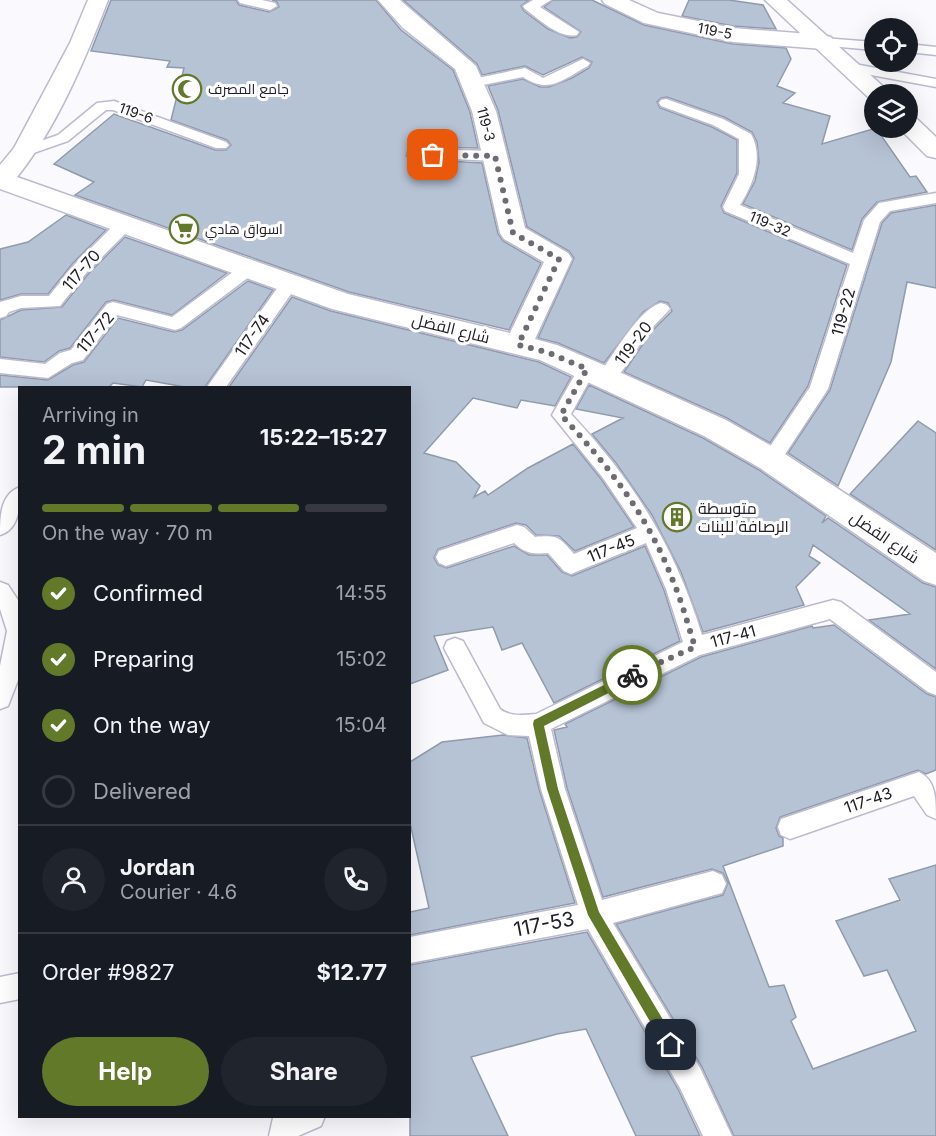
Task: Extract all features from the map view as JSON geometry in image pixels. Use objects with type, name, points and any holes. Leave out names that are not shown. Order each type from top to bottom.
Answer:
[{"type":"street","points":[[1,180],[25,151],[81,43],[98,0]]},
{"type":"street","name":"119-3","points":[[388,0],[411,23],[465,66],[484,111],[513,233],[559,259],[518,345]]},
{"type":"street","name":"119-5","points":[[612,0],[652,18],[733,35],[823,42]]},
{"type":"street","points":[[775,0],[867,84]]},
{"type":"street","points":[[918,133],[936,150]]},
{"type":"street","name":"شارع الفضل","points":[[1,180],[247,270],[342,302],[547,352],[715,428],[771,460],[936,571]]},
{"type":"lane","points":[[245,0],[270,6]]},
{"type":"lane","points":[[544,0],[530,6],[557,26],[572,32]]},
{"type":"lane","points":[[823,42],[864,45]]},
{"type":"lane","points":[[918,49],[936,51]]},
{"type":"lane","points":[[472,83],[501,79],[525,72],[540,82],[546,82],[583,63]]},
{"type":"lane","points":[[849,67],[936,83]]},
{"type":"lane","name":"119-32","points":[[666,103],[718,122],[746,137],[749,168],[745,184],[731,207],[858,261]]},
{"type":"lane","name":"119-6","points":[[25,151],[63,138],[102,106],[114,105],[221,145]]},
{"type":"lane","points":[[416,154],[495,156]]},
{"type":"lane","name":"119-22","points":[[771,460],[819,389],[872,220],[885,207],[936,198]]},
{"type":"lane","name":"117-70","points":[[0,312],[1,308],[21,302],[54,302],[81,268],[124,225]]},
{"type":"lane","name":"117-72","points":[[0,366],[48,371],[66,358],[77,356],[113,308],[175,324],[247,270]]},
{"type":"lane","name":"117-74","points":[[217,386],[289,284]]},
{"type":"lane","name":"119-20","points":[[650,532],[628,494],[595,451],[561,415],[597,374],[661,309]]},
{"type":"lane","points":[[0,527],[18,498]]},
{"type":"lane","name":"117-45","points":[[446,557],[517,532],[531,546],[554,544],[571,565],[650,532]]},
{"type":"lane","points":[[650,532],[673,580],[695,647]]},
{"type":"lane","points":[[0,591],[9,602],[18,624]]},
{"type":"lane","name":"117-41","points":[[455,648],[493,717],[514,725],[538,724],[635,674],[695,647],[833,609],[936,685]]},
{"type":"lane","points":[[0,699],[18,643]]},
{"type":"lane","points":[[538,724],[553,789],[594,915],[690,1078],[718,1136]]},
{"type":"lane","name":"117-43","points":[[790,827],[919,783],[936,807]]},
{"type":"lane","name":"117-53","points":[[411,950],[594,915],[713,885]]},
{"type":"lane","points":[[0,990],[18,986]]},
{"type":"lane","points":[[283,1136],[283,1128],[306,1118]]},
{"type":"building","points":[[111,0],[236,0],[239,5],[269,12],[279,7],[277,2],[272,0],[376,0],[401,30],[453,70],[470,112],[478,148],[416,147],[407,152],[406,156],[411,159],[482,163],[498,234],[503,241],[541,263],[509,330],[349,292],[75,195],[94,182],[54,164],[114,114],[215,150],[226,150],[231,145],[227,140],[171,120],[184,68],[167,67],[170,61],[91,51]]},
{"type":"building","points":[[403,0],[529,0],[521,6],[524,11],[548,29],[570,38],[577,37],[581,32],[544,7],[553,0],[592,0],[644,25],[733,44],[786,48],[791,59],[777,86],[795,93],[783,103],[830,116],[822,144],[864,132],[864,138],[883,138],[910,177],[916,176],[927,192],[877,202],[862,219],[852,250],[743,204],[755,181],[759,162],[757,142],[752,132],[724,117],[667,97],[657,102],[660,108],[712,127],[737,140],[737,173],[721,206],[724,213],[847,265],[808,386],[770,443],[727,418],[624,372],[651,332],[672,311],[668,303],[660,301],[643,312],[604,363],[558,343],[538,338],[574,258],[569,251],[527,227],[498,110],[488,86],[523,79],[540,87],[549,87],[572,78],[589,68],[592,62],[582,57],[543,75],[525,66],[482,75],[477,64]]},
{"type":"building","points":[[689,0],[729,0],[763,5],[776,29],[733,26],[682,16]]},
{"type":"building","points":[[936,205],[936,288],[907,282],[891,362],[838,486],[788,453],[830,390],[882,223],[891,213]]},
{"type":"building","points":[[66,215],[106,230],[73,263],[48,294],[21,294],[0,300],[0,249],[28,242]]},
{"type":"building","points":[[125,237],[227,273],[172,315],[114,300],[106,302],[70,348],[59,351],[44,362],[0,357],[0,320],[21,310],[62,307],[89,273]]},
{"type":"building","points":[[248,281],[273,290],[206,386],[179,386],[146,380],[143,386],[113,383],[110,386],[0,387],[0,375],[48,380],[73,365],[84,362],[118,318],[174,332],[182,330]]},
{"type":"building","points":[[292,297],[331,311],[539,362],[571,377],[555,406],[521,400],[517,408],[473,398],[424,453],[456,462],[480,486],[474,497],[485,491],[488,495],[528,468],[573,444],[601,479],[634,527],[575,551],[559,536],[536,535],[526,525],[516,523],[438,549],[434,558],[438,565],[447,568],[514,546],[529,555],[547,555],[562,572],[572,576],[645,546],[664,590],[680,641],[554,703],[522,643],[502,650],[493,627],[434,636],[448,670],[411,684],[411,386],[230,386]]},
{"type":"building","points":[[589,385],[703,438],[759,470],[826,516],[822,523],[828,518],[923,583],[936,587],[936,669],[869,620],[910,614],[813,545],[809,556],[820,563],[796,587],[804,605],[703,632],[681,572],[652,515],[616,463],[592,434],[623,418],[576,409]]},
{"type":"building","points":[[918,421],[936,433],[936,550],[850,494]]},
{"type":"building","points":[[834,625],[927,694],[936,697],[936,770],[926,774],[918,770],[780,817],[776,828],[779,836],[783,838],[783,846],[723,866],[769,987],[784,985],[796,1017],[791,1021],[813,1069],[916,1031],[887,970],[864,976],[836,921],[900,900],[889,879],[936,865],[936,1136],[734,1136],[702,1067],[616,924],[723,895],[728,883],[723,873],[712,869],[603,897],[567,788],[554,730],[567,727],[565,724],[701,657],[812,626],[813,628]]},
{"type":"building","points":[[503,735],[527,738],[539,789],[575,903],[411,935],[411,912],[429,908],[411,827],[411,761],[442,742]]},
{"type":"building","points":[[587,932],[678,1089],[700,1136],[636,1136],[586,1029],[557,1034],[471,1057],[508,1136],[410,1136],[411,965]]},
{"type":"way so far","points":[[433,155],[495,156],[513,233],[559,259],[518,345],[547,352],[587,369],[561,415],[595,451],[628,494],[650,532],[673,580],[695,647],[632,675]]},
{"type":"place","name":"جامع المصرف","points":[[187,89]]},
{"type":"place","name":"اسواق هادي","points":[[184,229]]},
{"type":"place","name":"متوسطة الرصافة للبنات","points":[[677,517]]},
{"type":"route","points":[[632,675],[538,724],[553,789],[594,915],[671,1045]]}]
